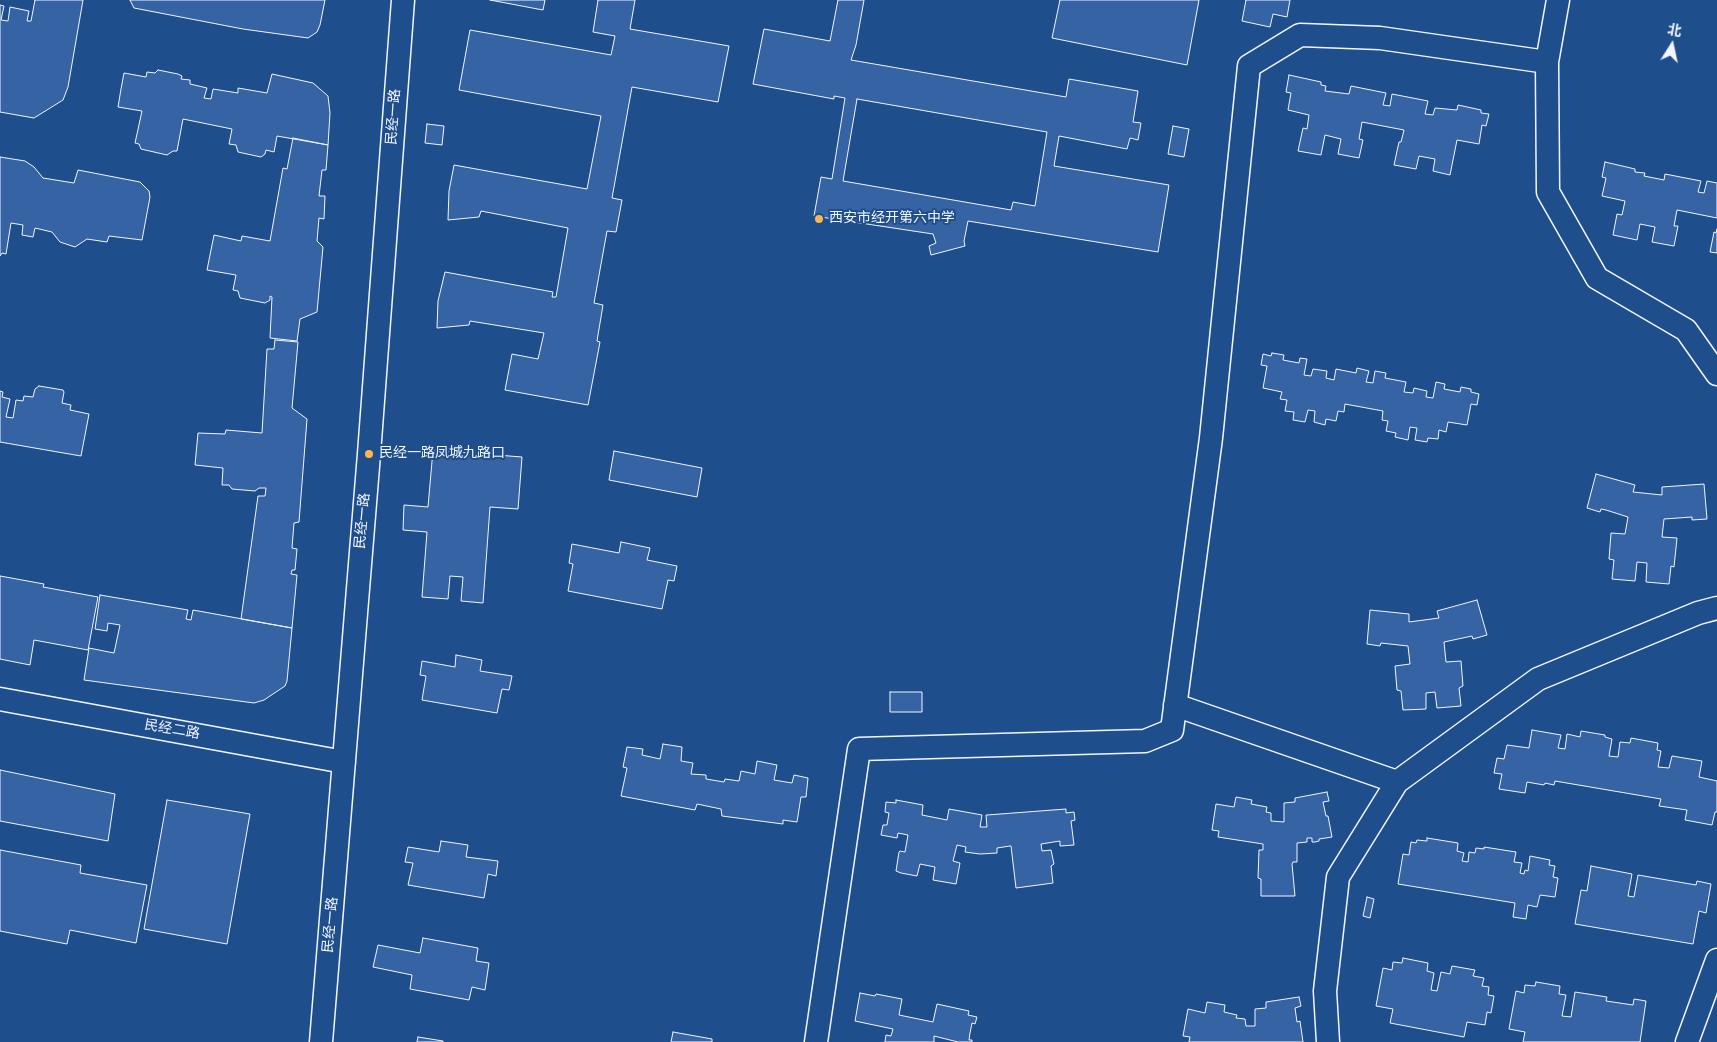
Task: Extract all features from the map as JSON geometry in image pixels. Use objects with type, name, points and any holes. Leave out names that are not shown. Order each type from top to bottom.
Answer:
[{"type":"street","name":"民经一路","points":[[321,1042],[402,0]]},
{"type":"street","points":[[1558,0],[1547,62],[1548,192],[1597,278],[1686,330],[1717,374]]},
{"type":"street","points":[[816,1042],[859,749],[1145,741],[1172,730],[1211,438],[1248,66],[1300,34],[1380,38],[1547,62]]},
{"type":"street","points":[[1328,1042],[1325,991],[1338,877],[1397,782],[1538,679],[1698,613],[1717,608]]},
{"type":"street","name":"民经二路","points":[[0,699],[344,762]]},
{"type":"street","points":[[1175,704],[1397,782]]},
{"type":"street","points":[[1688,1042],[1717,960]]},
{"type":"building","points":[[35,0],[83,0],[68,87],[63,100],[34,118],[0,112],[0,5],[4,6],[1,20],[8,21],[10,7],[29,11],[27,21],[31,21]]},
{"type":"building","points":[[130,0],[325,0],[317,32],[308,38],[243,29],[134,8]]},
{"type":"building","points":[[490,0],[545,0],[543,10]]},
{"type":"building","points":[[598,0],[635,0],[630,29],[729,46],[718,102],[632,87],[612,198],[622,200],[616,232],[607,231],[594,303],[603,305],[597,341],[600,342],[588,405],[505,390],[512,354],[538,359],[544,333],[470,321],[469,325],[437,328],[438,301],[445,272],[553,292],[552,297],[556,297],[568,228],[481,211],[479,217],[448,220],[449,191],[454,165],[587,189],[601,116],[459,90],[470,30],[611,55],[615,36],[593,32]]},
{"type":"building","points":[[838,0],[864,0],[856,45],[851,60],[1066,97],[1069,79],[1138,91],[1133,122],[1141,123],[1138,140],[1130,138],[1127,149],[1059,136],[1054,166],[1169,185],[1158,252],[968,221],[964,241],[965,246],[931,255],[929,246],[936,243],[933,234],[814,216],[821,177],[832,179],[845,98],[834,96],[834,99],[753,84],[764,29],[830,41]],"holes":[[[857,99],[1047,132],[1035,206],[1013,202],[1011,210],[843,181]]]},
{"type":"building","points":[[1060,0],[1199,0],[1187,65],[1052,38]]},
{"type":"building","points":[[1246,0],[1290,0],[1287,17],[1273,14],[1270,27],[1242,21]]},
{"type":"building","points":[[158,70],[178,74],[182,76],[181,79],[190,80],[190,84],[207,88],[204,98],[211,99],[213,89],[238,93],[238,88],[267,93],[272,74],[313,83],[328,96],[330,113],[328,145],[277,136],[274,152],[266,150],[265,154],[261,157],[238,152],[236,145],[229,144],[232,129],[183,119],[177,151],[167,155],[141,149],[139,144],[135,143],[142,111],[118,107],[124,73],[146,77],[147,72],[155,73]]},
{"type":"building","points":[[1289,75],[1321,82],[1321,85],[1326,86],[1325,91],[1349,94],[1351,86],[1386,93],[1383,105],[1390,106],[1392,94],[1428,101],[1425,114],[1433,115],[1435,108],[1457,110],[1458,105],[1481,110],[1481,113],[1489,114],[1486,126],[1482,125],[1479,144],[1457,140],[1450,175],[1433,171],[1435,159],[1419,156],[1416,169],[1394,165],[1399,142],[1401,142],[1404,130],[1362,122],[1359,139],[1363,140],[1359,158],[1338,154],[1341,139],[1325,135],[1321,155],[1298,151],[1303,128],[1307,129],[1309,115],[1288,110],[1291,93],[1286,92]]},
{"type":"building","points":[[427,124],[444,126],[442,145],[425,143]]},
{"type":"building","points":[[1173,126],[1189,129],[1184,157],[1168,154]]},
{"type":"building","points":[[293,138],[328,145],[326,170],[322,170],[319,196],[325,196],[324,219],[319,218],[317,241],[323,247],[317,312],[300,319],[297,341],[270,338],[272,297],[270,296],[270,300],[265,303],[240,298],[238,291],[233,290],[236,275],[207,270],[214,235],[241,241],[242,236],[270,241],[283,168],[287,169]]},
{"type":"building","points":[[0,157],[25,161],[34,167],[43,178],[74,183],[78,170],[140,182],[149,191],[150,197],[142,240],[109,236],[107,242],[87,239],[75,247],[60,242],[52,232],[35,228],[33,237],[22,235],[23,225],[11,223],[6,254],[2,253],[0,256]]},
{"type":"building","points":[[1605,162],[1635,169],[1635,172],[1645,173],[1644,176],[1664,180],[1665,174],[1701,181],[1698,192],[1704,193],[1707,181],[1717,183],[1717,218],[1677,210],[1674,226],[1678,226],[1674,246],[1652,242],[1655,227],[1640,224],[1637,240],[1613,235],[1617,214],[1622,215],[1625,201],[1602,196],[1606,178],[1602,177]]},
{"type":"building","points":[[1717,229],[1717,253],[1710,252],[1714,232],[1716,233]]},
{"type":"building","points":[[275,340],[298,342],[292,408],[307,419],[299,522],[294,523],[292,548],[297,549],[295,570],[292,570],[291,574],[297,575],[292,628],[241,619],[258,496],[265,496],[266,488],[259,488],[255,491],[232,489],[229,485],[222,485],[223,468],[195,465],[198,433],[225,434],[226,430],[262,433],[267,349],[274,349]]},
{"type":"building","points":[[1272,353],[1284,355],[1283,360],[1299,363],[1300,358],[1307,359],[1304,375],[1311,376],[1313,369],[1327,371],[1326,378],[1334,380],[1336,369],[1356,373],[1357,368],[1369,371],[1366,382],[1373,383],[1375,371],[1386,373],[1385,378],[1406,382],[1404,392],[1413,393],[1414,388],[1427,391],[1426,397],[1433,398],[1436,382],[1445,384],[1444,389],[1460,392],[1461,387],[1471,389],[1471,392],[1479,394],[1477,405],[1471,404],[1467,425],[1448,422],[1446,432],[1439,430],[1438,439],[1428,438],[1427,442],[1415,440],[1417,428],[1410,427],[1408,440],[1395,437],[1396,433],[1386,431],[1388,421],[1382,420],[1383,411],[1345,404],[1344,412],[1338,411],[1336,421],[1326,419],[1325,425],[1314,422],[1315,411],[1308,410],[1305,422],[1293,420],[1294,412],[1285,411],[1287,400],[1280,399],[1282,392],[1263,388],[1267,366],[1261,365],[1263,354],[1271,356]]},
{"type":"building","points":[[39,386],[63,390],[62,403],[71,405],[70,410],[89,414],[81,456],[0,442],[0,391],[3,392],[2,397],[10,399],[6,417],[13,418],[16,400],[23,401],[24,396],[33,397],[35,389]]},
{"type":"building","points":[[433,450],[522,457],[518,509],[490,507],[483,603],[461,601],[463,577],[450,576],[448,599],[422,597],[427,532],[403,530],[404,505],[428,507]]},
{"type":"building","points":[[614,451],[702,468],[697,497],[609,480]]},
{"type":"building","points":[[1596,474],[1635,485],[1633,492],[1662,495],[1662,487],[1704,484],[1707,519],[1692,520],[1692,517],[1664,519],[1662,537],[1677,538],[1674,567],[1671,566],[1669,584],[1646,582],[1647,563],[1637,562],[1635,581],[1612,579],[1614,560],[1609,559],[1611,533],[1625,534],[1628,517],[1606,510],[1601,509],[1600,512],[1587,508]]},
{"type":"building","points":[[621,542],[650,548],[647,560],[677,566],[674,581],[668,580],[662,609],[568,591],[573,564],[569,563],[572,544],[619,553]]},
{"type":"building","points":[[0,576],[44,584],[43,587],[98,597],[88,650],[34,640],[30,665],[0,659]]},
{"type":"building","points":[[100,595],[188,610],[186,619],[191,620],[193,610],[292,628],[285,686],[264,700],[254,703],[84,680],[89,648],[114,653],[120,625],[108,623],[107,631],[95,629]]},
{"type":"building","points":[[1477,600],[1487,635],[1473,639],[1472,636],[1444,642],[1446,662],[1461,661],[1463,686],[1459,688],[1461,706],[1437,708],[1435,692],[1426,693],[1426,709],[1403,710],[1401,691],[1397,690],[1395,666],[1410,664],[1408,646],[1381,643],[1380,646],[1367,644],[1370,610],[1409,614],[1409,622],[1439,618],[1437,611]]},
{"type":"building","points":[[456,655],[482,660],[480,671],[512,676],[509,690],[502,689],[497,713],[422,700],[426,676],[420,675],[422,661],[455,667]]},
{"type":"building","points":[[890,692],[922,692],[922,712],[890,712]]},
{"type":"building","points":[[1532,730],[1561,735],[1558,748],[1565,749],[1567,734],[1580,737],[1581,731],[1605,735],[1605,737],[1612,739],[1609,756],[1618,757],[1620,742],[1630,743],[1631,738],[1658,743],[1657,750],[1661,751],[1658,767],[1669,768],[1672,756],[1702,761],[1699,777],[1717,781],[1717,812],[1715,812],[1712,825],[1685,820],[1687,810],[1659,806],[1661,799],[1555,781],[1554,785],[1527,782],[1525,793],[1499,789],[1502,774],[1494,773],[1497,758],[1504,759],[1507,745],[1529,748]]},
{"type":"building","points":[[663,744],[682,747],[681,761],[693,763],[691,774],[706,775],[706,779],[724,782],[725,779],[739,781],[741,771],[755,774],[757,761],[777,765],[774,780],[792,783],[794,775],[808,778],[806,797],[801,797],[797,822],[783,820],[783,824],[722,816],[721,809],[697,804],[695,810],[621,796],[627,768],[623,767],[627,747],[643,749],[642,755],[660,759]]},
{"type":"building","points":[[0,770],[115,794],[108,841],[0,821]]},
{"type":"building","points":[[1327,792],[1329,801],[1323,802],[1332,837],[1319,839],[1319,841],[1315,842],[1312,842],[1312,838],[1307,838],[1307,842],[1297,843],[1297,862],[1292,864],[1295,896],[1261,896],[1261,879],[1258,878],[1259,850],[1263,850],[1263,844],[1218,837],[1219,831],[1212,830],[1216,804],[1234,807],[1236,797],[1252,800],[1251,804],[1267,807],[1266,812],[1271,813],[1271,821],[1284,822],[1284,803],[1295,802],[1295,798]]},
{"type":"building","points":[[167,800],[250,814],[227,944],[144,929]]},
{"type":"building","points":[[896,800],[923,805],[922,815],[947,820],[949,809],[982,815],[980,827],[987,827],[986,815],[1066,809],[1066,813],[1074,812],[1075,820],[1071,821],[1074,845],[1060,846],[1060,841],[1041,844],[1042,851],[1051,850],[1054,864],[1051,866],[1053,883],[1016,888],[1011,846],[997,848],[997,853],[980,854],[965,852],[966,847],[957,845],[953,861],[960,863],[956,884],[933,880],[935,867],[920,864],[917,876],[901,873],[896,871],[899,852],[905,852],[908,835],[898,833],[897,838],[881,835],[883,825],[887,825],[889,813],[885,812],[886,802],[896,803]]},
{"type":"building","points":[[1427,838],[1458,843],[1457,851],[1464,853],[1462,861],[1468,862],[1469,852],[1475,853],[1476,848],[1484,849],[1484,847],[1516,852],[1514,862],[1522,863],[1520,873],[1524,874],[1525,870],[1528,871],[1530,856],[1550,860],[1549,865],[1555,866],[1553,877],[1558,878],[1555,897],[1540,895],[1537,907],[1528,905],[1526,919],[1513,917],[1515,903],[1398,884],[1403,854],[1409,855],[1411,842],[1416,843],[1417,840],[1427,841]]},
{"type":"building","points":[[441,841],[468,845],[466,857],[498,861],[496,876],[488,874],[484,898],[408,885],[413,863],[405,862],[408,847],[439,852]]},
{"type":"building","points":[[0,850],[81,865],[80,873],[147,885],[136,943],[70,930],[67,944],[0,931]]},
{"type":"building","points":[[1591,866],[1632,874],[1628,896],[1634,897],[1638,875],[1696,885],[1697,881],[1711,884],[1706,913],[1699,911],[1693,944],[1575,924],[1581,890],[1587,891]]},
{"type":"building","points":[[1367,897],[1374,899],[1370,918],[1363,916]]},
{"type":"building","points":[[423,938],[478,948],[476,961],[489,963],[485,990],[472,987],[469,1000],[410,989],[412,975],[373,967],[378,945],[420,953]]},
{"type":"building","points":[[1403,958],[1428,963],[1427,971],[1434,973],[1431,990],[1437,991],[1441,972],[1450,974],[1452,966],[1475,970],[1473,976],[1484,978],[1482,986],[1489,987],[1488,995],[1494,996],[1491,1013],[1487,1012],[1485,1025],[1467,1022],[1464,1037],[1390,1023],[1393,1009],[1376,1006],[1383,968],[1392,970],[1393,962],[1402,963]]},
{"type":"building","points":[[1536,982],[1560,986],[1559,994],[1566,995],[1562,1016],[1571,1017],[1575,992],[1607,997],[1606,1001],[1633,1005],[1634,999],[1646,1001],[1640,1042],[1523,1042],[1525,1032],[1509,1029],[1516,991],[1524,993],[1525,985],[1535,986]]},
{"type":"building","points":[[860,993],[902,999],[899,1015],[933,1022],[937,1004],[969,1011],[968,1015],[977,1017],[975,1024],[972,1023],[970,1033],[969,1040],[972,1040],[972,1042],[958,1042],[934,1036],[934,1042],[885,1042],[886,1035],[891,1036],[893,1029],[855,1021]]},
{"type":"building","points":[[1299,997],[1301,1006],[1295,1008],[1297,1022],[1300,1021],[1303,1042],[1189,1042],[1190,1037],[1183,1036],[1188,1009],[1205,1013],[1207,1002],[1225,1005],[1224,1012],[1237,1015],[1236,1018],[1245,1019],[1246,1026],[1255,1026],[1255,1009],[1266,1008],[1266,1002]]},
{"type":"building","points":[[673,1032],[712,1039],[712,1042],[671,1042]]},
{"type":"building","points":[[418,1037],[443,1041],[443,1042],[417,1042]]},
{"type":"place","name":"西安市经开第六中学","points":[[819,219]]},
{"type":"place","name":"民经一路凤城九路口","points":[[369,454]]}]
